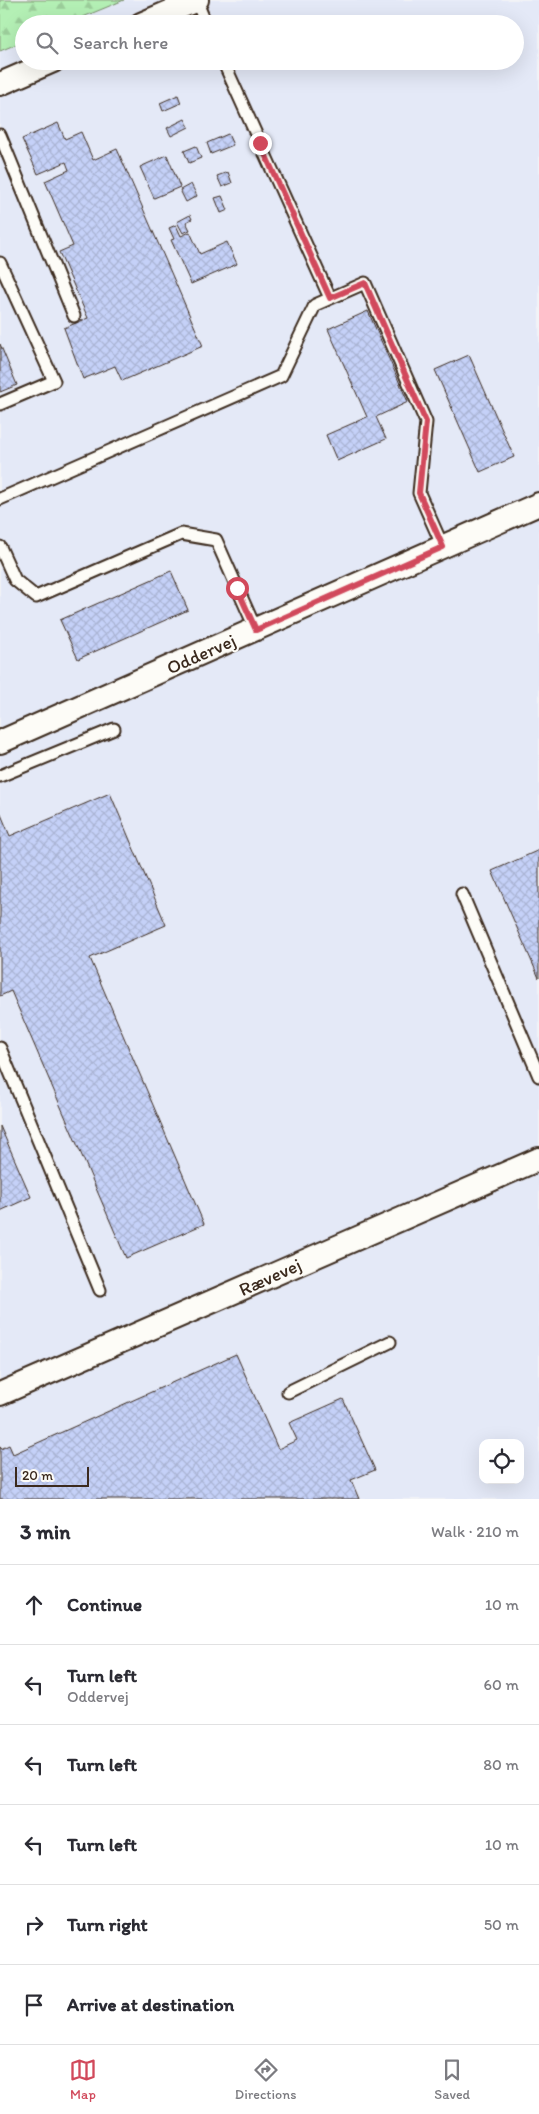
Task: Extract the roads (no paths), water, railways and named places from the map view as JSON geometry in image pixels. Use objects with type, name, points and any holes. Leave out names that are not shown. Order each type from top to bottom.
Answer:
[{"type":"street","points":[[162,15],[197,0]]},
{"type":"street","points":[[0,84],[32,70]]},
{"type":"street","name":"Oddervej","points":[[0,742],[539,504]]},
{"type":"street","name":"Rævevej","points":[[0,1394],[539,1159]]},
{"type":"lane","points":[[197,0],[203,15]]},
{"type":"lane","points":[[227,70],[330,298]]},
{"type":"lane","points":[[0,135],[74,316]]},
{"type":"lane","points":[[0,263],[54,381],[0,404]]},
{"type":"lane","points":[[0,499],[281,376],[315,305],[365,283],[426,422],[419,493],[443,547]]},
{"type":"lane","points":[[0,547],[15,580],[36,597],[181,534],[216,540],[256,630]]},
{"type":"lane","points":[[0,776],[114,729]]},
{"type":"lane","points":[[462,894],[536,1058],[539,1076]]},
{"type":"lane","points":[[0,1048],[100,1290]]},
{"type":"lane","points":[[288,1392],[390,1342]]}]
